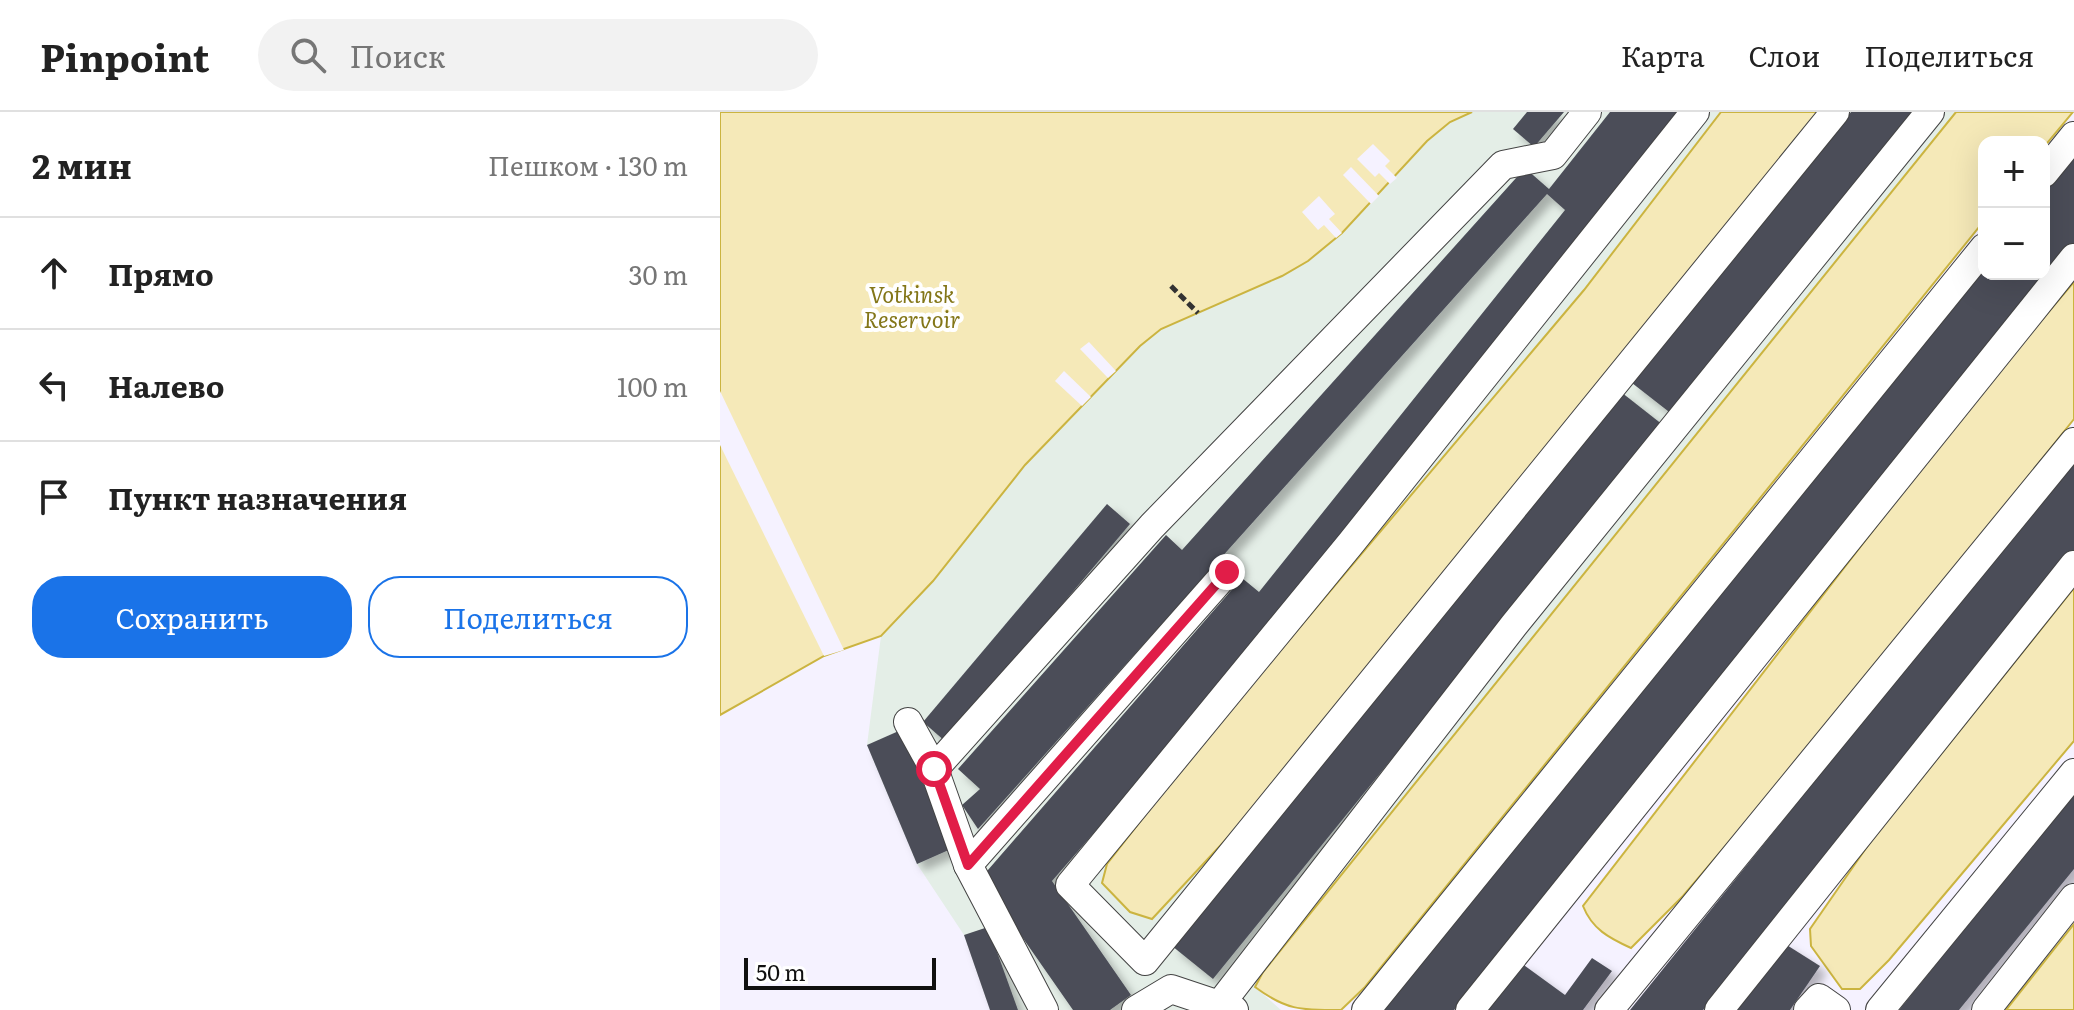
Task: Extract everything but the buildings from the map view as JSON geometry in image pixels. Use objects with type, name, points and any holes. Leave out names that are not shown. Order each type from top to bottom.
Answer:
[{"type":"lane","points":[[934,769],[1152,526],[1503,165],[1553,155],[1587,112]]},
{"type":"lane","points":[[1695,112],[1361,531],[1070,885],[1171,989],[1227,1007],[1514,625],[1930,112]]},
{"type":"lane","points":[[1145,961],[1835,112]]},
{"type":"lane","points":[[2050,166],[2074,136]]},
{"type":"lane","points":[[1366,1010],[1978,255]]},
{"type":"lane","points":[[1470,1010],[2074,258]]},
{"type":"lane","points":[[1609,1010],[2074,442]]},
{"type":"lane","points":[[1719,1010],[2074,565]]},
{"type":"lane","points":[[968,865],[1227,572]]},
{"type":"lane","points":[[908,722],[934,769],[968,865],[1044,1010]]},
{"type":"lane","points":[[1880,1010],[2074,773]]},
{"type":"lane","points":[[1986,1010],[2074,898]]},
{"type":"lane","points":[[1136,1010],[1171,989]]},
{"type":"lane","points":[[1808,1010],[1819,998],[1836,1010]]},
{"type":"path","points":[[1171,286],[1198,313]]},
{"type":"shaded area","points":[[1472,112],[1721,112],[1584,290],[1825,112],[1956,112],[1263,972],[1255,987],[1281,1010],[990,1010],[964,935],[917,864],[867,745],[881,636],[1025,465],[1134,352],[1161,329],[1282,276],[1308,261],[1342,233],[1427,141],[1450,122]]},
{"type":"water","name":"Votkinsk Reservoir","points":[[720,112],[1472,112],[1450,122],[1427,141],[1342,233],[1308,261],[1282,276],[1161,329],[1140,346],[1025,465],[933,581],[881,636],[824,656],[720,715]]},
{"type":"water","points":[[1721,112],[1825,112],[1232,833],[1152,919],[1130,912],[1102,883],[1107,864],[1192,755],[1584,290]]},
{"type":"water","points":[[1956,112],[2073,112],[2050,140],[2050,136],[1978,136],[1978,228],[1365,987],[1341,1010],[1314,1010],[1285,1004],[1255,987],[1263,972]]},
{"type":"water","points":[[2074,282],[2074,419],[1845,706],[1683,896],[1631,948],[1602,932],[1583,906],[1976,397]]},
{"type":"water","points":[[2074,588],[2074,741],[1889,960],[1860,989],[1842,989],[1811,946],[1810,929],[1871,841]]},
{"type":"water","points":[[2074,924],[2074,1010],[2006,1010]]},
{"type":"pier","points":[[1373,144],[1390,161],[1385,166],[1397,178],[1390,184],[1379,173],[1375,177],[1357,159]]},
{"type":"pier","points":[[1351,167],[1379,196],[1371,204],[1343,175]]},
{"type":"pier","points":[[1319,196],[1335,214],[1329,219],[1342,233],[1336,238],[1324,225],[1318,230],[1302,212]]},
{"type":"pier","points":[[1089,342],[1116,371],[1108,378],[1080,349]]},
{"type":"pier","points":[[1064,371],[1091,397],[1082,406],[1055,381]]},
{"type":"pier","points":[[720,391],[844,650],[824,656],[720,445]]},
{"type":"route","points":[[934,769],[968,865],[1227,572]]}]
